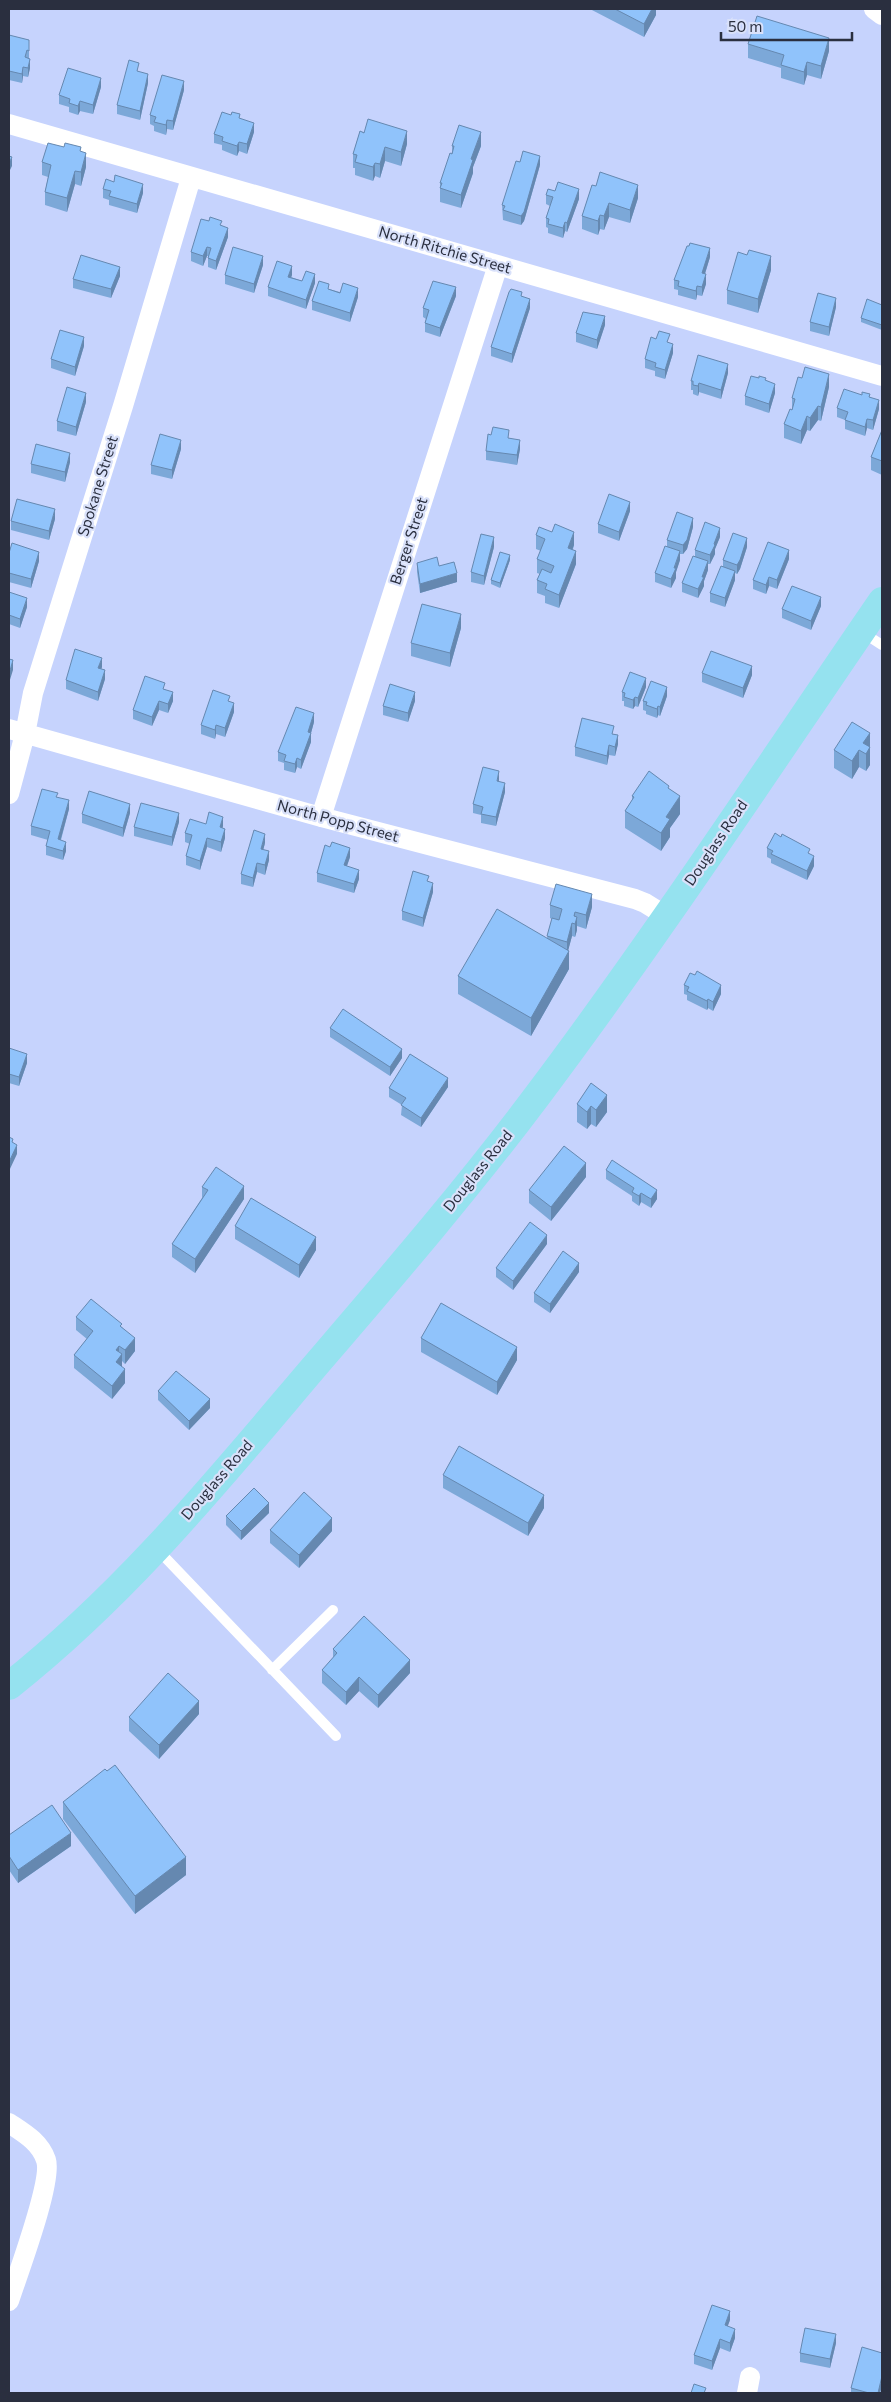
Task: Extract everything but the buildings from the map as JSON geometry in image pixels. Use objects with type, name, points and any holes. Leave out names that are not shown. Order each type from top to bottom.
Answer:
[{"type":"main road","name":"Douglass Road","points":[[9,1686],[89,1618],[158,1549],[428,1233],[475,1175],[541,1090],[666,916],[872,638],[882,601]]},
{"type":"street","points":[[874,9],[882,15]]},
{"type":"street","name":"North Ritchie Street","points":[[9,124],[882,376]]},
{"type":"street","name":"Spokane Street","points":[[9,794],[17,732],[33,693],[123,406],[191,178]]},
{"type":"street","name":"Berger Street","points":[[321,817],[498,265]]},
{"type":"street","name":"North Popp Street","points":[[17,732],[321,817],[635,899],[666,916]]},
{"type":"street","points":[[9,2123],[36,2142],[42,2150],[48,2165],[44,2191],[9,2302]]},
{"type":"lane","points":[[158,1549],[336,1736]]},
{"type":"lane","points":[[272,1670],[333,1610]]}]
